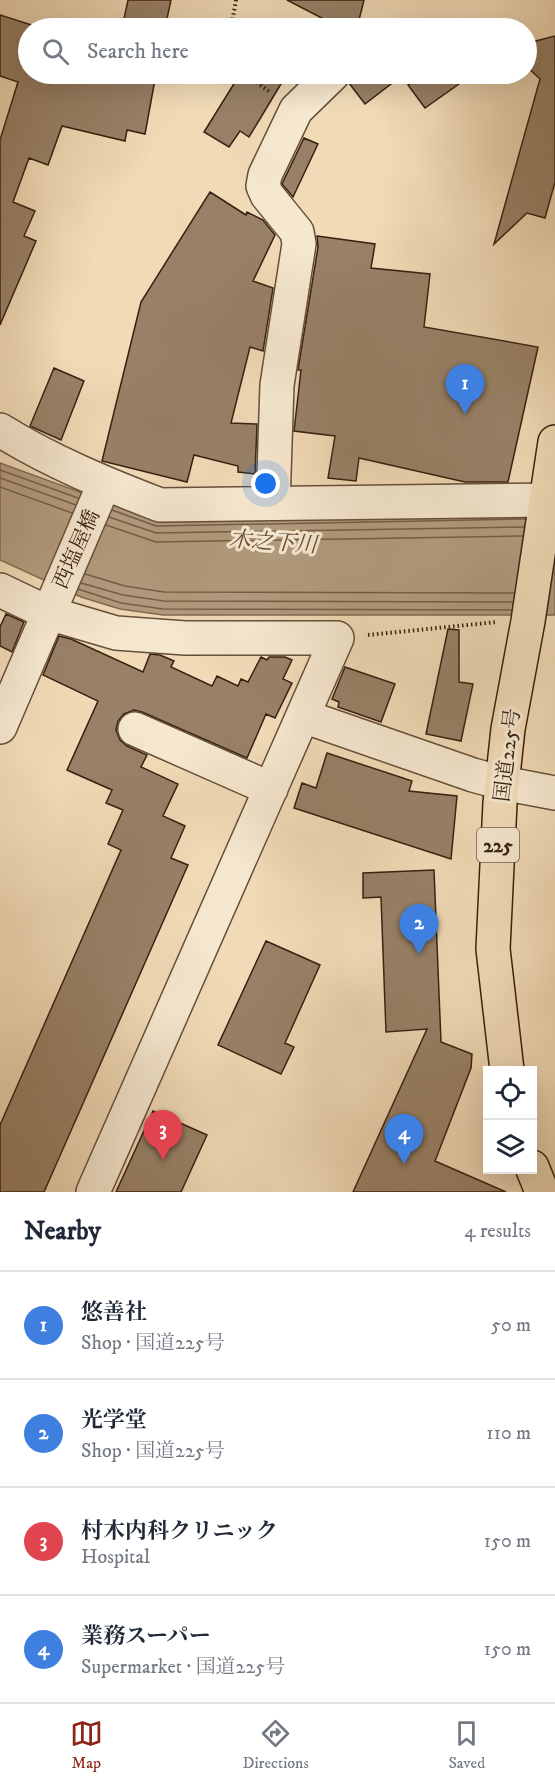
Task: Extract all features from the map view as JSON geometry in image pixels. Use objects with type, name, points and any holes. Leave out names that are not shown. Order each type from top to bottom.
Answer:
[{"type":"highway","name":"国道225号","points":[[506,1066],[493,949],[513,622],[548,503],[555,442]]},
{"type":"highway","points":[[535,1174],[542,1192]]},
{"type":"street","points":[[273,503],[277,385],[299,244],[297,232],[267,195],[263,186],[265,175],[296,110],[323,84]]},
{"type":"street","points":[[0,430],[104,484],[160,505],[548,503]]},
{"type":"street","name":"西塩屋橋","points":[[0,727],[104,484]]},
{"type":"street","points":[[0,590],[48,613],[116,633],[185,638],[337,638],[93,1192]]},
{"type":"street","points":[[303,716],[463,772],[502,783],[555,793]]},
{"type":"street","points":[[135,729],[271,789]]},
{"type":"path","points":[[233,18],[236,0]]},
{"type":"path","points":[[337,638],[513,622]]},
{"type":"water","name":"木之下川","points":[[0,463],[156,520],[555,513],[555,615],[163,615],[120,609],[81,597],[0,560]]},
{"type":"building","points":[[128,0],[171,0],[167,18],[124,18]]},
{"type":"building","points":[[287,0],[364,0],[360,18],[322,18]]},
{"type":"building","points":[[0,15],[18,21],[18,82],[0,76]]},
{"type":"building","points":[[555,36],[555,182],[545,218],[527,213],[494,244],[540,79],[537,76],[537,41]]},
{"type":"building","points":[[18,82],[18,84],[154,84],[145,134],[127,130],[125,141],[62,126],[48,165],[29,158],[13,202],[35,211],[24,236],[36,241],[0,325],[0,140]]},
{"type":"building","points":[[234,84],[281,84],[249,137],[240,131],[229,147],[204,132]]},
{"type":"building","points":[[350,84],[391,84],[365,104]]},
{"type":"building","points":[[410,84],[459,84],[425,108],[408,85]]},
{"type":"building","points":[[304,138],[318,144],[293,197],[282,184]]},
{"type":"building","points":[[210,192],[246,215],[247,212],[263,220],[275,235],[253,281],[273,288],[263,351],[250,347],[231,423],[257,424],[255,474],[238,472],[238,466],[194,455],[187,482],[102,461],[141,302]]},
{"type":"building","points":[[317,236],[375,244],[371,268],[430,274],[424,327],[538,347],[508,482],[465,482],[359,458],[356,481],[328,478],[335,436],[294,431],[301,370],[298,370],[318,247]]},
{"type":"building","points":[[54,368],[84,381],[61,440],[30,426]]},
{"type":"building","points":[[6,614],[24,622],[12,652],[0,646],[0,627]]},
{"type":"building","points":[[448,629],[459,630],[459,682],[473,684],[461,741],[426,734]]},
{"type":"building","points":[[59,636],[71,639],[143,672],[150,654],[160,655],[174,661],[171,667],[212,686],[217,676],[238,686],[241,679],[248,682],[261,657],[267,660],[269,657],[285,657],[292,660],[283,679],[292,683],[275,718],[266,714],[247,758],[142,712],[134,710],[124,714],[118,721],[116,730],[120,740],[127,746],[147,755],[141,767],[178,784],[163,816],[185,826],[171,858],[188,865],[44,1192],[0,1192],[0,1125],[121,850],[108,844],[123,810],[106,803],[112,790],[67,770],[98,701],[43,675]]},
{"type":"building","points":[[345,667],[395,684],[381,722],[338,707],[339,702],[332,699]]},
{"type":"building","points":[[327,753],[412,781],[409,791],[457,796],[451,859],[294,808],[302,783],[316,788]]},
{"type":"building","points":[[434,870],[441,1042],[472,1054],[471,1068],[435,1161],[506,1192],[353,1192],[427,1029],[386,1032],[381,897],[363,898],[363,873]]},
{"type":"building","points":[[266,941],[320,965],[285,1043],[294,1047],[281,1074],[218,1045]]},
{"type":"building","points":[[153,1111],[207,1135],[181,1192],[116,1192]]},
{"type":"place","name":"悠善社","points":[[465,414]]},
{"type":"place","name":"光学堂","points":[[419,954]]},
{"type":"place","name":"村木内科クリニック","points":[[163,1160]]},
{"type":"place","name":"業務スーパー","points":[[404,1164]]}]
